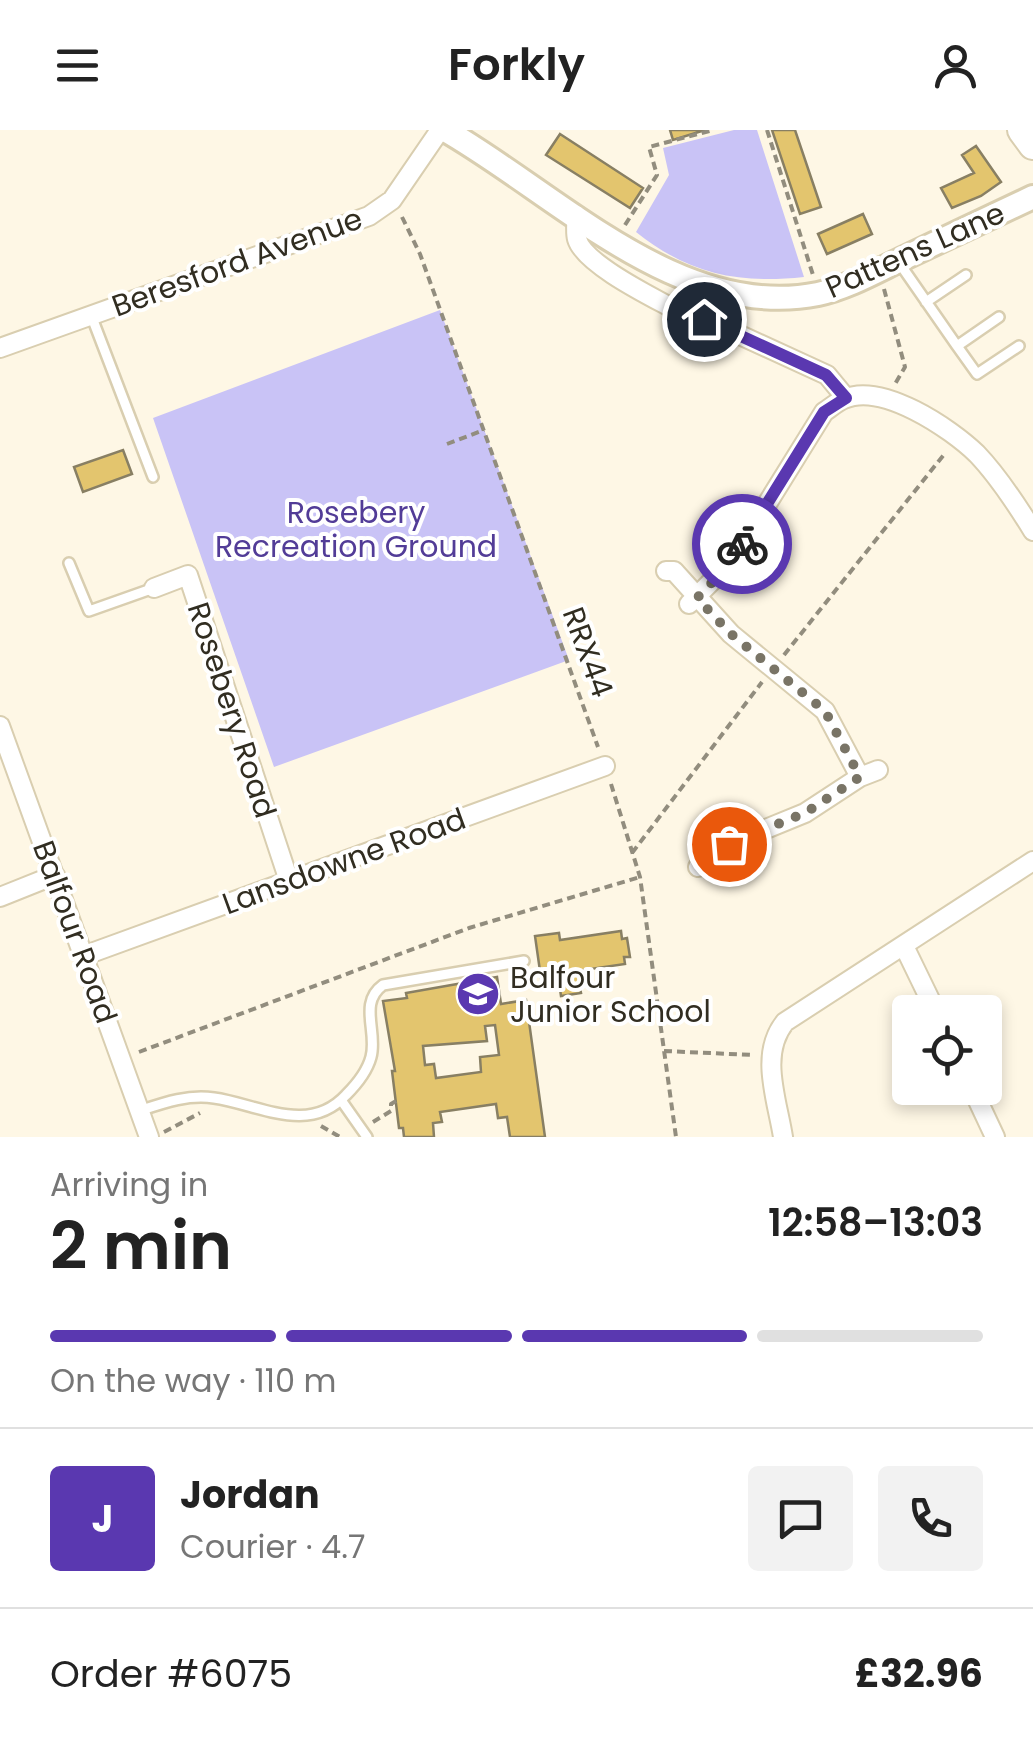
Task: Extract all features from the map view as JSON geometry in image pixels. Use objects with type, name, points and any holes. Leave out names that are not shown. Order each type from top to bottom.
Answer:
[{"type":"main road","points":[[1022,130],[1033,145]]},
{"type":"street","name":"Beresford Avenue","points":[[0,348],[369,216],[392,200],[443,130]]},
{"type":"street","name":"Pattens Lane","points":[[443,130],[653,266],[699,285],[762,298],[820,294],[1033,197]]},
{"type":"street","points":[[576,215],[577,240],[585,252],[640,291],[674,309]]},
{"type":"street","points":[[704,319],[826,375],[846,398]]},
{"type":"street","points":[[693,601],[732,562],[824,412],[846,398],[887,398],[958,438],[978,456],[1033,531]]},
{"type":"street","points":[[666,570],[674,572],[693,601],[825,711],[869,774],[805,813],[729,844],[698,867]]},
{"type":"street","name":"Rosebery Road","points":[[154,588],[188,575],[289,881]]},
{"type":"street","name":"Balfour Road","points":[[0,726],[149,1137]]},
{"type":"street","name":"Lansdowne Road","points":[[82,956],[605,766]]},
{"type":"street","points":[[714,822],[729,844]]},
{"type":"street","points":[[783,1137],[770,1056],[773,1037],[785,1022],[1033,861]]},
{"type":"street","points":[[0,897],[54,875]]},
{"type":"street","points":[[904,946],[928,995]]},
{"type":"street","points":[[980,1105],[995,1137]]},
{"type":"lane","points":[[888,266],[926,302],[977,374],[1019,346]]},
{"type":"lane","points":[[926,302],[966,275]]},
{"type":"lane","points":[[91,315],[153,476]]},
{"type":"lane","points":[[957,346],[999,317]]},
{"type":"lane","name":"Rosebery Road","points":[[70,562],[89,611],[154,588]]},
{"type":"lane","points":[[139,1111],[186,1098],[214,1098],[260,1112],[315,1114],[341,1100],[371,1061],[374,1045],[369,1002],[374,992],[383,986],[524,961]]},
{"type":"lane","points":[[341,1100],[364,1133]]},
{"type":"path","points":[[615,240],[657,175],[649,147],[714,130]]},
{"type":"path","points":[[767,130],[820,294]]},
{"type":"path","name":"RRX44","points":[[392,200],[420,254],[605,766],[640,877],[676,1137]]},
{"type":"path","points":[[887,398],[905,366],[888,266]]},
{"type":"path","points":[[447,444],[484,430]]},
{"type":"path","points":[[632,853],[774,667],[958,438]]},
{"type":"path","points":[[121,1058],[470,928],[640,877]]},
{"type":"path","points":[[664,1051],[770,1056]]},
{"type":"path","points":[[364,1133],[391,1112],[391,1104],[396,1101]]},
{"type":"green space","points":[[734,130],[757,130],[804,277],[757,279],[715,273],[675,258],[636,232],[669,175],[663,148]]},
{"type":"green space","name":"Rosebery Recreation Ground","points":[[440,310],[569,660],[274,767],[153,418]]},
{"type":"building","points":[[670,130],[705,130],[673,140]]},
{"type":"building","points":[[772,130],[795,130],[821,207],[800,214]]},
{"type":"building","points":[[560,134],[643,188],[630,208],[546,155]]},
{"type":"building","points":[[976,146],[1001,182],[952,208],[941,188],[974,173],[962,155]]},
{"type":"building","points":[[863,214],[872,234],[827,254],[818,234]]},
{"type":"building","points":[[123,450],[132,474],[83,492],[74,467]]},
{"type":"building","points":[[621,931],[622,939],[627,938],[630,957],[624,957],[625,964],[577,971],[581,993],[561,996],[558,975],[541,978],[535,936],[559,933],[560,940]]},
{"type":"building","points":[[497,977],[501,1004],[526,1000],[545,1137],[510,1137],[507,1117],[498,1118],[496,1104],[440,1112],[442,1122],[433,1123],[434,1137],[404,1137],[403,1128],[399,1128],[395,1071],[383,1001],[407,998],[406,993]],"holes":[[[495,1025],[499,1055],[480,1057],[481,1072],[436,1078],[434,1064],[425,1065],[423,1046],[487,1041],[485,1026]]]},
{"type":"way so far","points":[[729,844],[805,813],[860,777],[825,711],[731,634],[697,598],[732,562],[742,544]]},
{"type":"place","name":"Balfour Junior School","points":[[478,994]]},
{"type":"route","points":[[704,319],[826,375],[846,398],[824,412],[742,544]]}]
